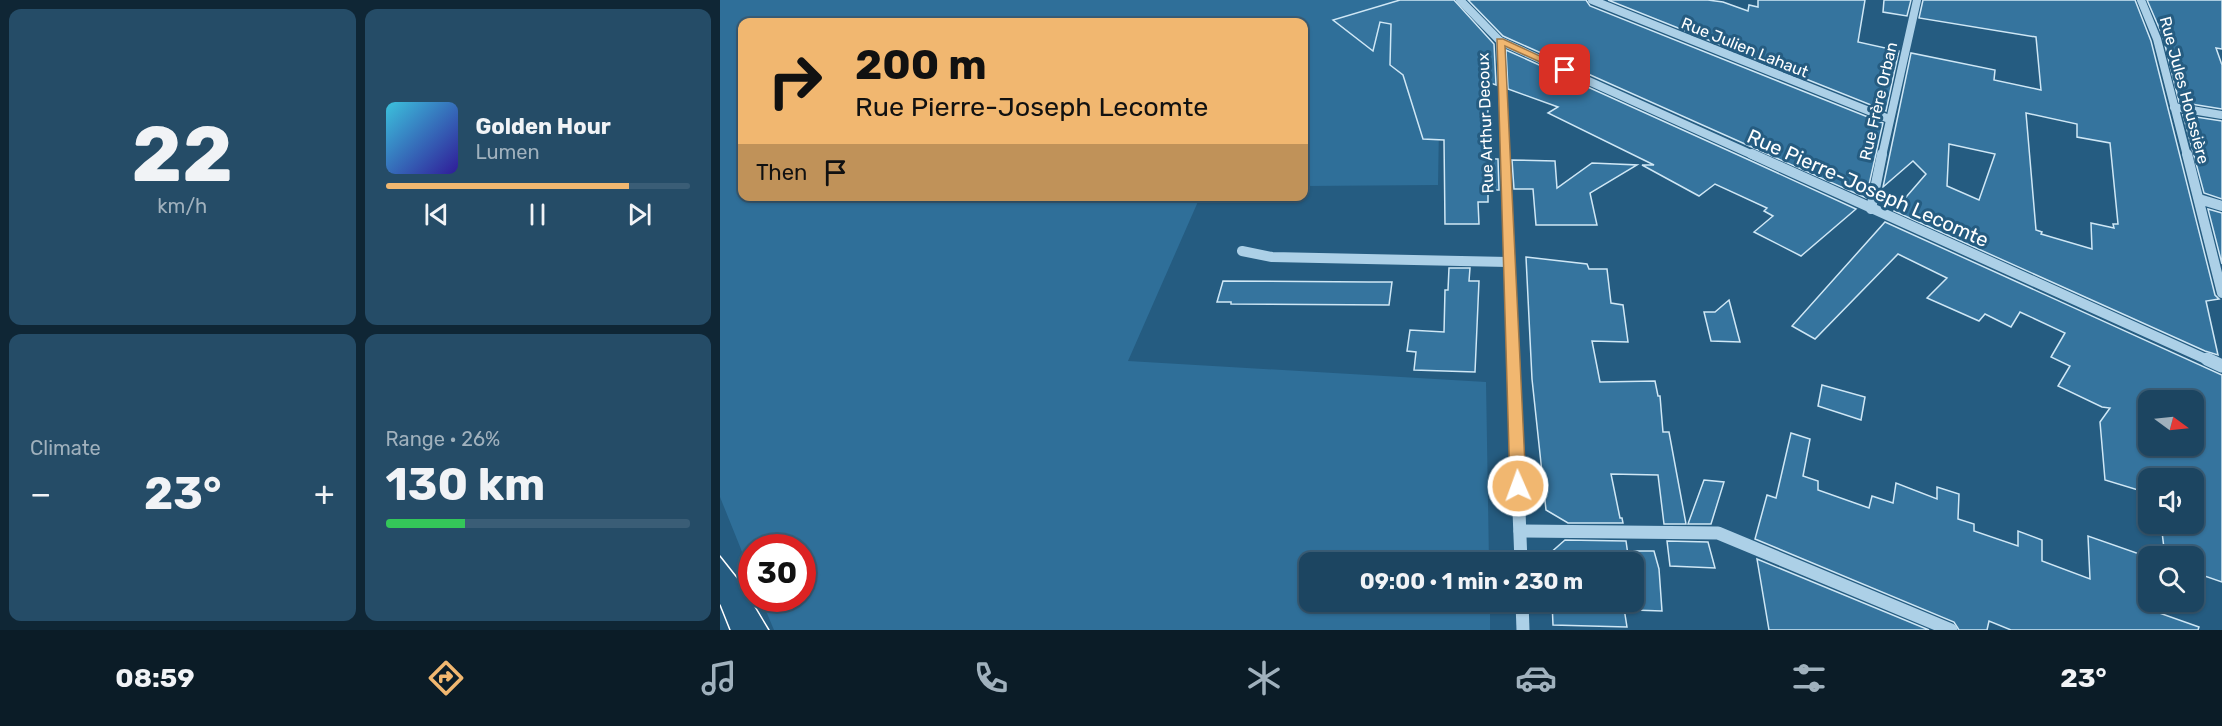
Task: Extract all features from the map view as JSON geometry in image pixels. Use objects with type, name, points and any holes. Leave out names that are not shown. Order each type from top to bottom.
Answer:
[{"type":"street","name":"Rue Arthur Decoux","points":[[1460,0],[1500,41],[1521,552]]},
{"type":"street","name":"Rue Julien Lahaut","points":[[1592,0],[1889,120]]},
{"type":"street","name":"Rue Frère Orban","points":[[1870,209],[1915,0]]},
{"type":"street","name":"Rue Jules Houssière","points":[[2141,0],[2150,15],[2157,39],[2222,293]]},
{"type":"street","name":"Rue Pierre-Joseph Lecomte","points":[[1500,41],[2222,366]]},
{"type":"street","points":[[2174,106],[2222,115]]},
{"type":"street","points":[[2199,199],[2222,206]]},
{"type":"street","points":[[1242,251],[1272,257],[1508,262]]},
{"type":"street","points":[[1520,531],[1718,533],[1951,630]]},
{"type":"street","points":[[1522,612],[1523,630]]},
{"type":"shaded area","points":[[720,0],[1395,0],[1440,66],[1438,185],[1308,186],[1308,18],[738,18],[738,201],[1198,201],[1128,361],[1486,382],[1489,552],[1299,552],[1299,612],[1490,612],[1490,630],[774,630],[766,612],[816,612],[816,534],[738,534],[738,542],[720,497]]},
{"type":"building","points":[[1400,0],[1454,0],[1494,44],[1496,85],[1485,81],[1488,106],[1487,147],[1489,159],[1498,159],[1499,190],[1488,190],[1488,202],[1478,202],[1479,224],[1445,224],[1444,140],[1423,139],[1403,75],[1390,65],[1391,24],[1380,22],[1373,51],[1333,20]]},
{"type":"building","points":[[1468,0],[1586,0],[1590,6],[1883,123],[1866,198],[1503,36]]},
{"type":"building","points":[[1608,0],[1708,0],[1723,2],[1748,11],[1749,5],[1758,7],[1758,0],[1865,0],[1858,42],[1899,51],[1886,111]]},
{"type":"building","points":[[1884,0],[1911,0],[1907,16],[1883,12]]},
{"type":"building","points":[[1923,0],[2135,0],[2151,41],[2215,295],[2219,299],[2206,301],[2218,355],[1894,211],[1926,174],[1913,161],[1883,187],[1911,53],[1995,70],[1994,80],[2041,90],[2036,37],[1919,18]],"holes":[[[2026,113],[2077,124],[2077,137],[2110,143],[2118,224],[2113,224],[2114,228],[2091,223],[2092,249],[2041,234],[2042,232],[2036,230]],[[1949,144],[1995,154],[1979,200],[1947,186]]]},
{"type":"building","points":[[2147,0],[2222,0],[2222,49],[2216,48],[2222,65],[2222,109],[2179,102],[2163,37]]},
{"type":"building","points":[[1506,50],[1856,209],[1801,256],[1754,232],[1773,216],[1764,211],[1767,208],[1715,184],[1699,196],[1642,165],[1654,165],[1548,113],[1558,107],[1508,89]]},
{"type":"building","points":[[2183,115],[2222,121],[2222,199],[2204,193]]},
{"type":"building","points":[[1512,160],[1555,161],[1557,188],[1592,163],[1637,165],[1590,193],[1597,225],[1536,225],[1533,189],[1514,189]]},
{"type":"building","points":[[2208,209],[2222,213],[2222,264]]},
{"type":"building","points":[[1885,222],[2222,375],[2222,582],[2204,576],[2204,546],[2164,546],[2162,534],[2204,534],[2204,468],[2138,468],[2138,490],[2105,480],[2100,422],[2110,408],[2102,407],[2058,386],[2070,366],[2051,357],[2065,333],[2020,312],[2011,327],[1985,314],[1979,321],[1927,298],[1947,278],[1898,254],[1815,339],[1792,326]]},
{"type":"building","points":[[1526,257],[1587,264],[1589,269],[1607,269],[1611,303],[1623,305],[1628,342],[1592,341],[1600,382],[1655,381],[1658,396],[1660,396],[1663,432],[1669,432],[1686,524],[1664,524],[1658,475],[1611,474],[1623,523],[1568,523],[1546,510],[1532,379]]},
{"type":"building","points":[[1449,268],[1470,268],[1469,281],[1479,281],[1475,372],[1414,370],[1416,352],[1407,351],[1410,330],[1444,332],[1445,290],[1448,290]]},
{"type":"building","points":[[1223,281],[1392,282],[1389,305],[1217,302]]},
{"type":"building","points":[[1729,300],[1740,342],[1711,341],[1704,312],[1715,312]]},
{"type":"building","points":[[1822,385],[1865,397],[1861,420],[1818,406]]},
{"type":"building","points":[[1791,433],[1810,439],[1803,476],[1818,481],[1818,490],[1869,508],[1872,496],[1893,503],[1896,483],[1937,499],[1937,487],[1959,494],[1958,519],[1974,524],[1974,531],[2018,546],[2018,531],[2042,540],[2042,561],[2090,579],[2088,536],[2138,554],[2138,612],[2156,612],[2199,627],[2198,630],[2011,630],[1989,621],[1987,630],[1959,630],[1954,622],[1755,539],[1767,495],[1776,498]]},
{"type":"building","points":[[1704,480],[1724,482],[1711,524],[1688,524]]},
{"type":"building","points":[[1565,540],[1626,541],[1628,552],[1551,552]]},
{"type":"building","points":[[1667,541],[1708,542],[1715,568],[1670,566]]},
{"type":"building","points":[[1654,551],[1659,569],[1662,611],[1644,610],[1644,552],[1634,552]]},
{"type":"building","points":[[1757,559],[1929,630],[1769,630]]},
{"type":"building","points":[[1552,612],[1625,612],[1627,627],[1553,625]]},
{"type":"tram line","points":[[720,556],[739,580],[769,630]]},
{"type":"tram line","points":[[720,605],[730,630]]},
{"type":"route","points":[[1518,486],[1500,41],[1565,70]]}]
